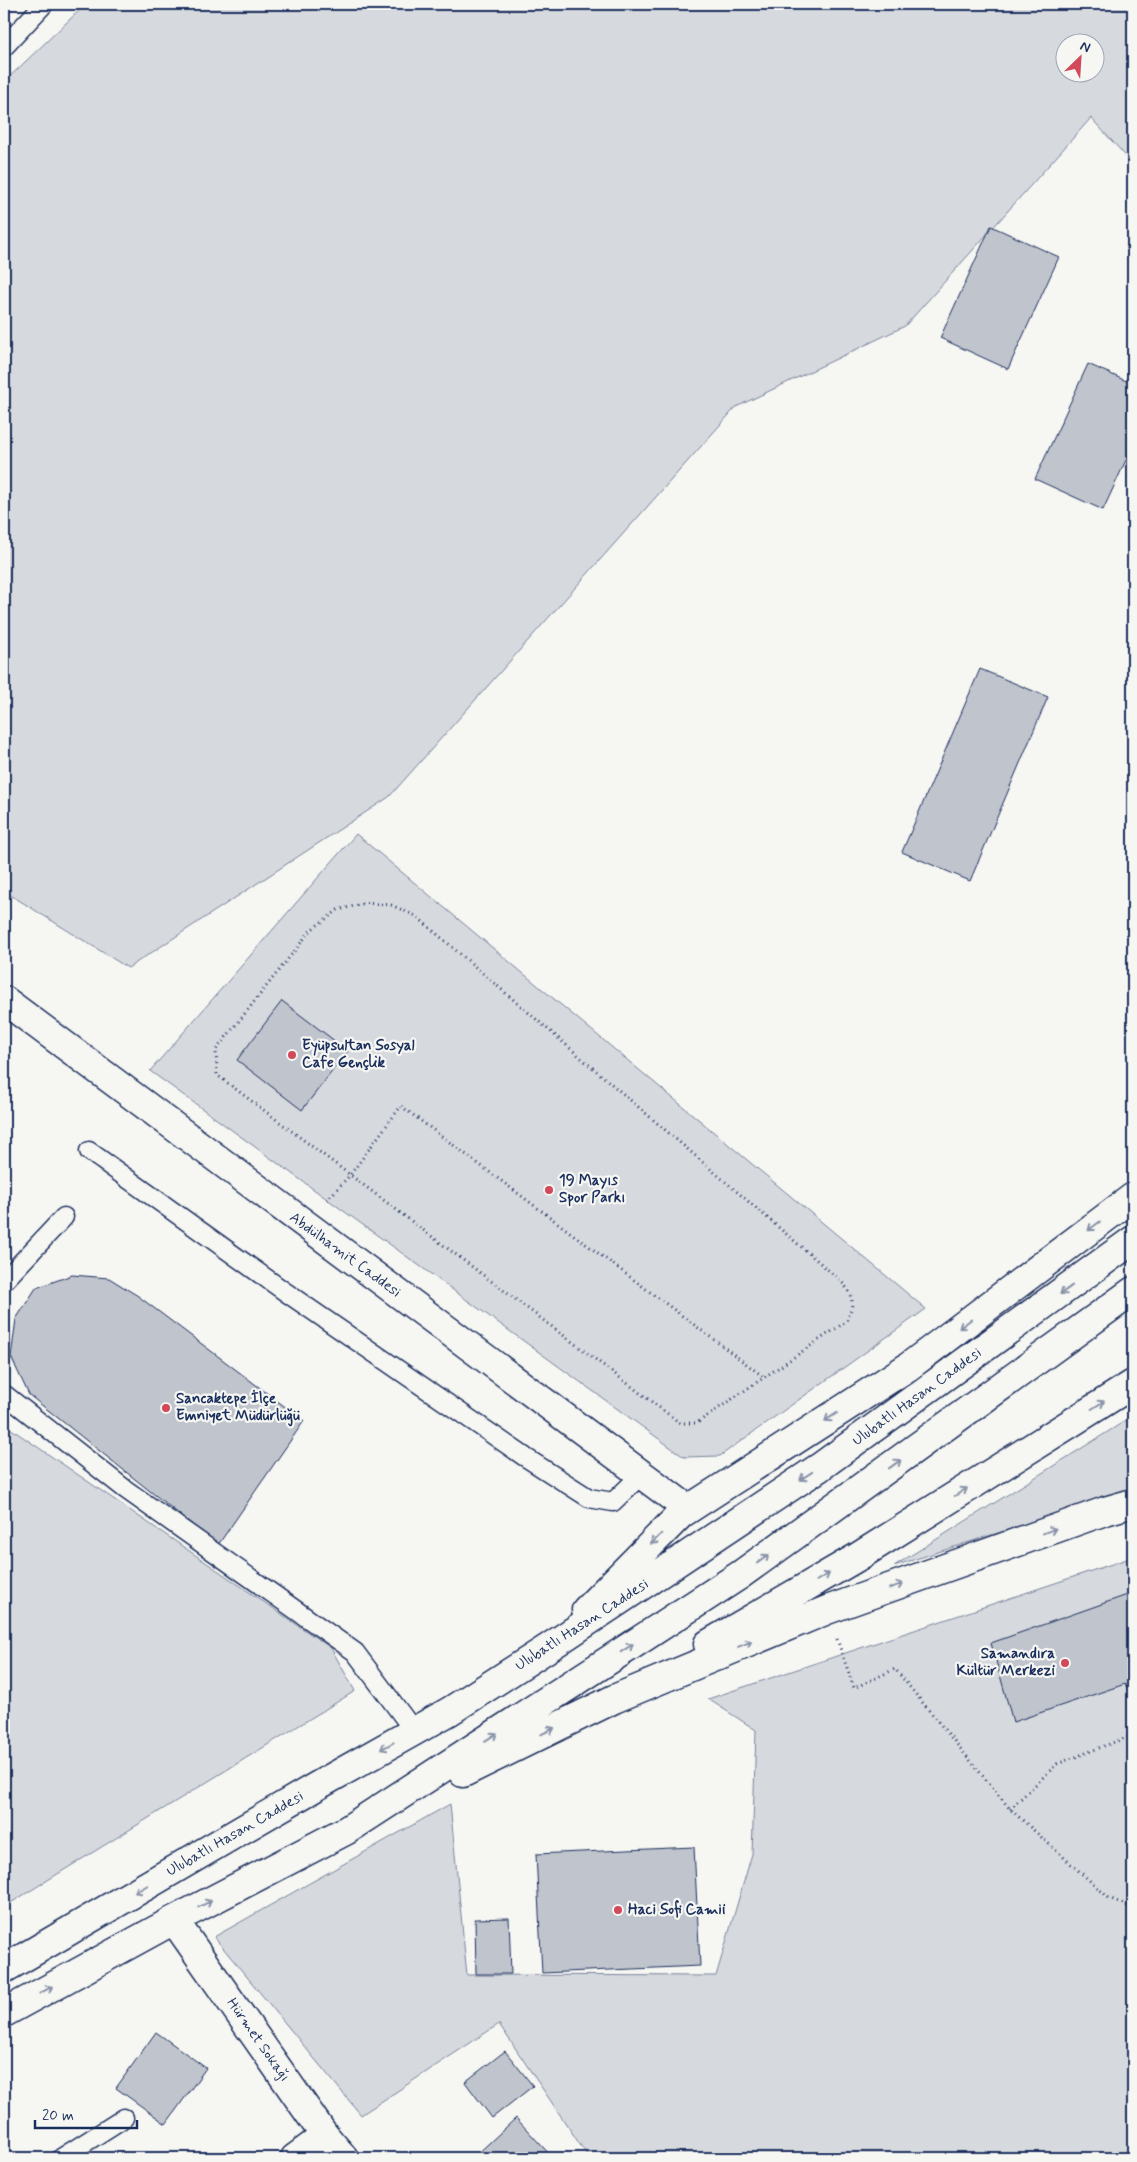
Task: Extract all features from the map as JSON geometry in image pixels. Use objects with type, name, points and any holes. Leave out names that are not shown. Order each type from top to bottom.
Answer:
[{"type":"main road","name":"Abdülhamit Caddesi","points":[[4,1000],[688,1510]]},
{"type":"main road","points":[[548,1648],[681,1514],[908,1367],[1133,1196]]},
{"type":"main road","name":"Ulubatlı Hasan Caddesi","points":[[4,1969],[450,1711],[548,1648],[820,1467],[1133,1240]]},
{"type":"main road","points":[[348,1830],[740,1575],[1133,1291]]},
{"type":"main road","points":[[614,1699],[856,1558],[1133,1384]]},
{"type":"main road","points":[[4,2013],[174,1920],[348,1830],[614,1699],[827,1610],[1105,1511],[1133,1503]]},
{"type":"main road","name":"Hürmet Sokağı","points":[[174,1920],[325,2136],[344,2158]]},
{"type":"main road","points":[[295,2158],[325,2136]]},
{"type":"lane","points":[[4,47],[44,4]]},
{"type":"lane","points":[[89,1151],[284,1291],[517,1451],[589,1498],[613,1502],[642,1474]]},
{"type":"lane","points":[[4,1280],[64,1217]]},
{"type":"lane","points":[[4,1394],[125,1489],[355,1652],[414,1731]]},
{"type":"lane","points":[[61,2158],[124,2118]]},
{"type":"path","points":[[366,903],[391,905],[416,916],[834,1275],[850,1292],[853,1306],[847,1321],[764,1377],[697,1423],[680,1423],[217,1075],[216,1050],[311,930],[338,910],[366,903]]},
{"type":"path","points":[[304,1225],[350,1175],[401,1106],[764,1377]]},
{"type":"path","points":[[827,1610],[854,1688],[895,1669],[1010,1809],[1109,1898],[1133,1908]]},
{"type":"path","points":[[1010,1809],[1057,1764],[1133,1734]]},
{"type":"shaded area","points":[[86,4],[1133,4],[1133,164],[1091,118],[905,326],[736,407],[389,797],[128,968],[4,891],[4,82]]},
{"type":"shaded area","name":"19 Mayıs Spor Parkı","points":[[356,834],[926,1309],[720,1456],[684,1457],[150,1071]]},
{"type":"shaded area","points":[[1133,1416],[1133,1490],[894,1566]]},
{"type":"shaded area","points":[[4,1424],[331,1648],[355,1691],[4,1907]]},
{"type":"shaded area","points":[[1133,1557],[1133,2158],[589,2158],[499,2024],[361,2115],[214,1937],[450,1804],[467,1975],[716,1976],[752,1854],[756,1730],[708,1699]]},
{"type":"building","points":[[991,226],[1059,257],[1008,369],[940,338]]},
{"type":"building","points":[[1088,364],[1133,384],[1133,445],[1103,510],[1035,479]]},
{"type":"building","points":[[980,669],[1048,697],[970,881],[902,852]]},
{"type":"building","name":"Eyüpsultan Sosyal Cafe Gençlik","points":[[282,1001],[348,1051],[302,1110],[237,1060]]},
{"type":"building","name":"Sancaktepe İlçe Emniyet Müdürlüğü","points":[[72,1275],[109,1278],[138,1296],[304,1421],[218,1545],[29,1395],[11,1357],[16,1319],[36,1288]]},
{"type":"building","name":"Samandıra Kültür Merkezi","points":[[1133,1593],[1133,1703],[1125,1684],[1013,1722],[991,1643]]},
{"type":"building","name":"Haci Sofi Camii","points":[[694,1847],[700,1966],[542,1973],[536,1854]]},
{"type":"building","points":[[509,1918],[511,1974],[476,1974],[475,1919]]},
{"type":"building","points":[[156,2032],[206,2068],[166,2124],[116,2088]]},
{"type":"building","points":[[505,2051],[533,2086],[492,2118],[465,2082]]},
{"type":"building","points":[[516,2118],[553,2158],[474,2157]]},
{"type":"place","name":"Eyüpsultan Sosyal Cafe Gençlik","points":[[292,1055]]},
{"type":"place","name":"19 Mayıs Spor Parkı","points":[[549,1190]]},
{"type":"place","name":"Sancaktepe İlçe Emniyet Müdürlüğü","points":[[166,1408]]},
{"type":"place","name":"Samandıra Kültür Merkezi","points":[[1065,1663]]},
{"type":"place","name":"Haci Sofi Camii","points":[[618,1910]]}]
